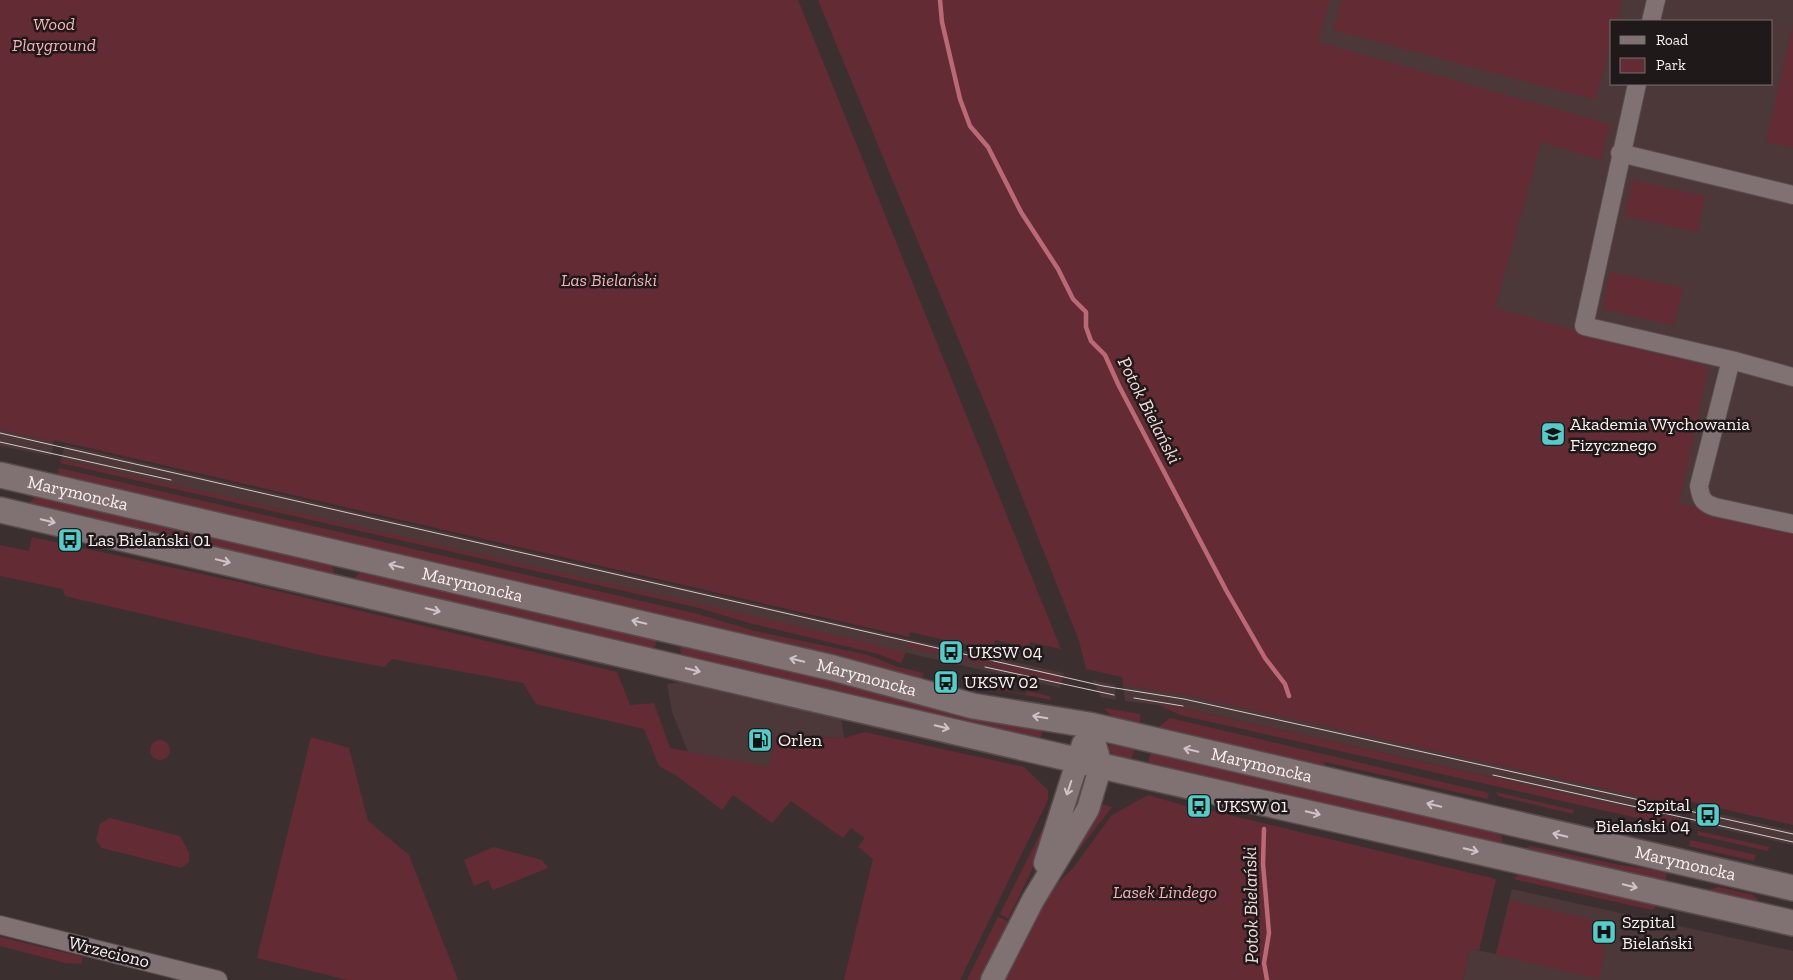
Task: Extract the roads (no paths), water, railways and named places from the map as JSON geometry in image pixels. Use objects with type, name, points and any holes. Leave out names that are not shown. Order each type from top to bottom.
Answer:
[{"type":"main road","name":"Marymoncka","points":[[0,475],[833,668],[972,706],[1088,725],[1793,888]]},
{"type":"main road","points":[[8,512],[24,481]]},
{"type":"main road","name":"Marymoncka","points":[[8,512],[1793,923]]},
{"type":"main road","points":[[341,589],[349,555]]},
{"type":"main road","points":[[663,663],[671,630]]},
{"type":"main road","points":[[1686,898],[1703,882],[1745,877],[1765,897],[1769,917]]},
{"type":"street","points":[[1651,20],[1656,0]]},
{"type":"street","points":[[1637,85],[1620,153],[1584,326],[1731,360],[1793,377]]},
{"type":"street","points":[[1620,153],[1793,195]]},
{"type":"street","points":[[1731,360],[1700,486],[1701,498],[1706,504],[1715,507],[1793,524]]},
{"type":"street","points":[[992,980],[1033,900],[1088,808],[1090,762],[1088,725]]},
{"type":"street","name":"Wrzeciono","points":[[0,925],[218,980]]},
{"type":"waterway","name":"Potok Bielański","points":[[940,0],[942,22],[960,99],[970,126],[988,147],[1021,212],[1058,269],[1073,299],[1086,312],[1086,327],[1091,341],[1105,355],[1119,386],[1226,590],[1265,658],[1285,684],[1289,696]]},
{"type":"waterway","name":"Potok Bielański","points":[[1264,829],[1263,864],[1269,933],[1264,963],[1267,980]]},
{"type":"tram line","points":[[0,433],[1103,686],[1184,699],[1793,834]]},
{"type":"tram line","points":[[0,442],[171,480]]},
{"type":"tram line","points":[[985,667],[1114,695]]},
{"type":"tram line","points":[[1134,698],[1183,706]]},
{"type":"tram line","points":[[1493,775],[1793,842]]},
{"type":"place","name":"Akademia Wychowania Fizycznego","points":[[1553,434]]},
{"type":"place","name":"Las Bielański 01","points":[[70,540]]},
{"type":"place","name":"UKSW 04","points":[[951,652]]},
{"type":"place","name":"UKSW 02","points":[[946,682]]},
{"type":"place","name":"Orlen","points":[[760,740]]},
{"type":"place","name":"UKSW 01","points":[[1199,806]]},
{"type":"place","name":"Szpital Bielański 04","points":[[1708,815]]},
{"type":"place","name":"Szpital Bielański","points":[[1604,932]]},
{"type":"park label","name":"Wood Playground","points":[[54,34]]},
{"type":"park label","name":"Las Bielański","points":[[609,280]]},
{"type":"park label","name":"Lasek Lindego","points":[[1165,892]]}]
